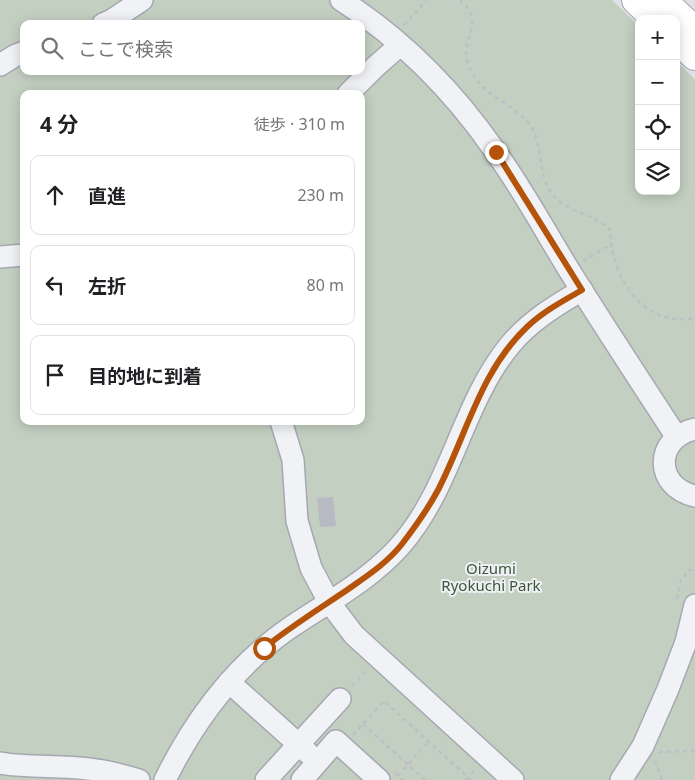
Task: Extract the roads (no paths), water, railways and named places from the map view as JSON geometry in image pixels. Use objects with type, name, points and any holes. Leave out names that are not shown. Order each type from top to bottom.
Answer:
[{"type":"main road","points":[[636,0],[652,15]]},
{"type":"main road","points":[[662,0],[695,31]]},
{"type":"main road","points":[[680,42],[695,56]]},
{"type":"street","points":[[112,20],[142,0]]},
{"type":"street","points":[[341,0],[360,12],[437,79],[496,152],[582,290],[686,433],[669,445],[664,467],[668,478],[675,487],[695,496]]},
{"type":"street","points":[[352,90],[396,42]]},
{"type":"street","points":[[0,65],[20,53]]},
{"type":"street","points":[[0,257],[20,255]]},
{"type":"street","points":[[165,780],[197,724],[229,682],[264,648],[379,567],[400,546],[420,520],[438,491],[482,388],[496,364],[510,345],[529,325],[582,290]]},
{"type":"street","points":[[282,425],[293,460],[298,521],[311,568],[329,602],[354,635],[513,780]]},
{"type":"street","points":[[621,780],[647,749],[686,642],[695,605]]},
{"type":"street","points":[[229,682],[304,749]]},
{"type":"street","points":[[266,780],[304,749],[340,699]]},
{"type":"street","points":[[302,780],[336,741],[379,780]]},
{"type":"street","points":[[0,763],[14,766],[88,768],[139,780]]},
{"type":"park label","name":"Oizumi Ryokuchi Park","points":[[491,576]]}]
